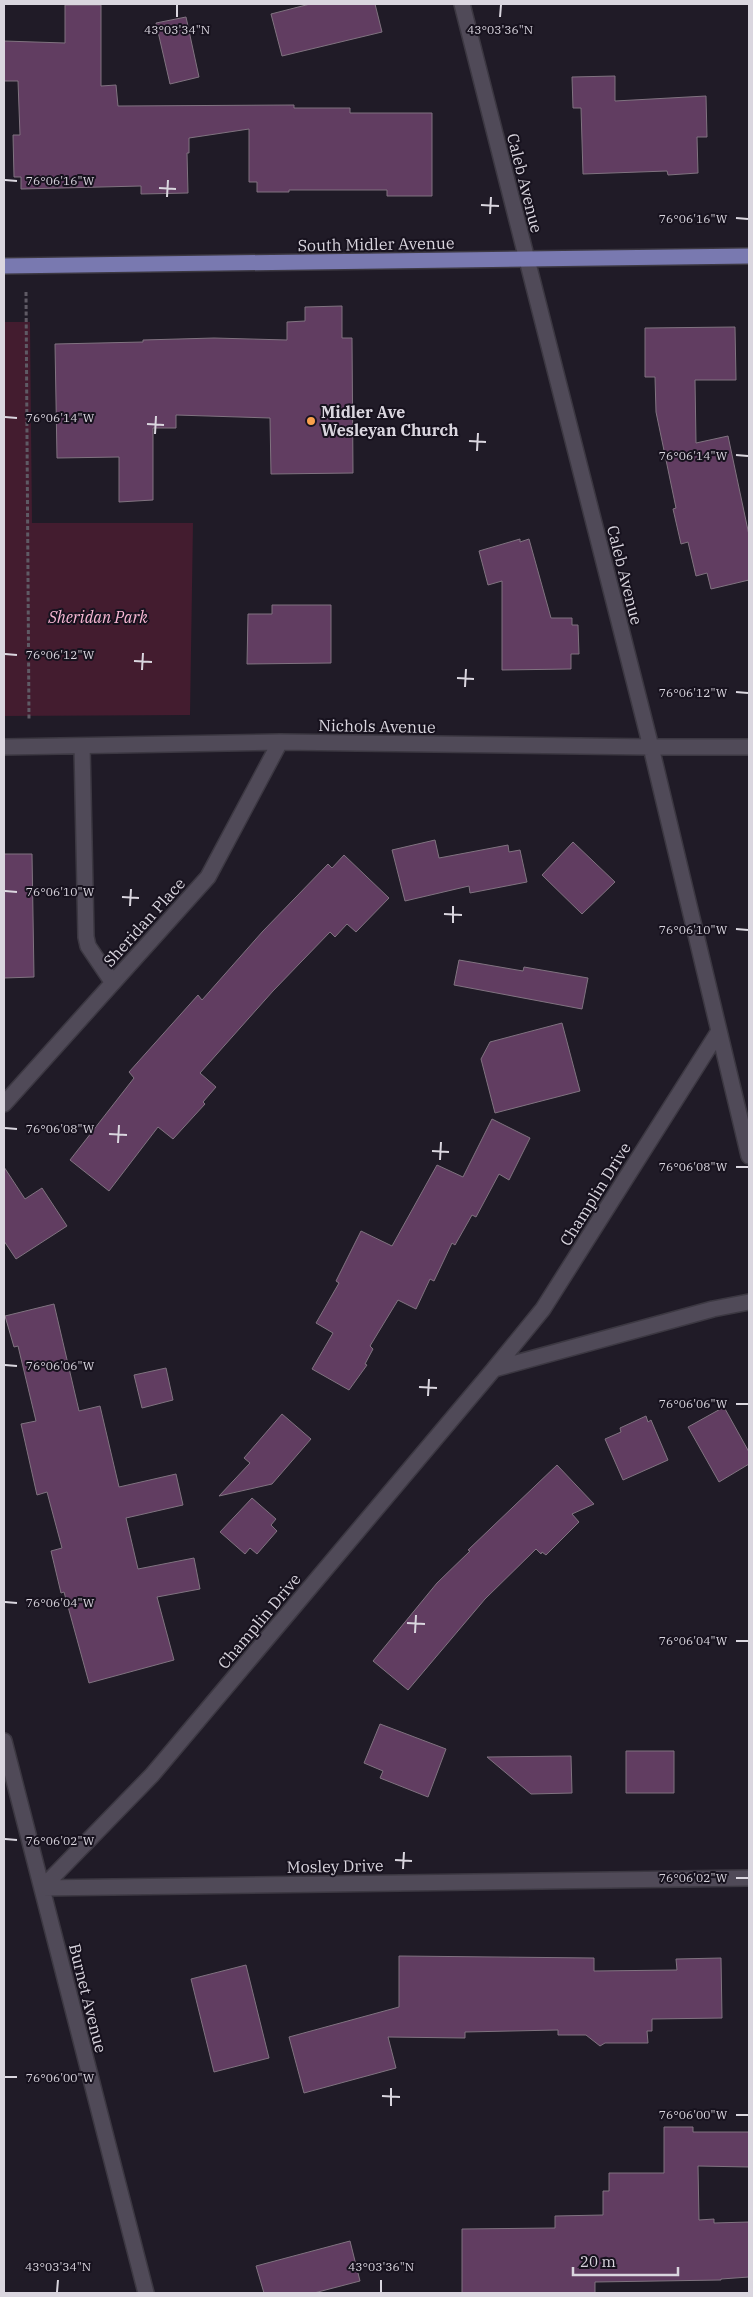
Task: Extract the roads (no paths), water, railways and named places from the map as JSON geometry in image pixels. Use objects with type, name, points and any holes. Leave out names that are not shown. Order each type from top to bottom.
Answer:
[{"type":"main road","name":"South Midler Avenue","points":[[4,266],[749,256]]},
{"type":"street","name":"Caleb Avenue","points":[[462,4],[651,747],[749,1156]]},
{"type":"street","name":"Nichols Avenue","points":[[4,747],[280,742],[651,747],[749,746]]},
{"type":"street","name":"Sheridan Place","points":[[4,1104],[208,877],[280,742]]},
{"type":"street","points":[[82,746],[86,937],[88,946],[113,983]]},
{"type":"street","name":"Champlin Drive","points":[[42,1888],[152,1775],[543,1309],[719,1031]]},
{"type":"street","points":[[494,1369],[713,1309],[749,1302]]},
{"type":"street","name":"Burnet Avenue","points":[[4,1741],[146,2293]]},
{"type":"street","name":"Mosley Drive","points":[[42,1888],[749,1878]]},
{"type":"place","name":"Midler Ave Wesleyan Church","points":[[311,421]]},
{"type":"park label","name":"Sheridan Park","points":[[98,617]]}]
